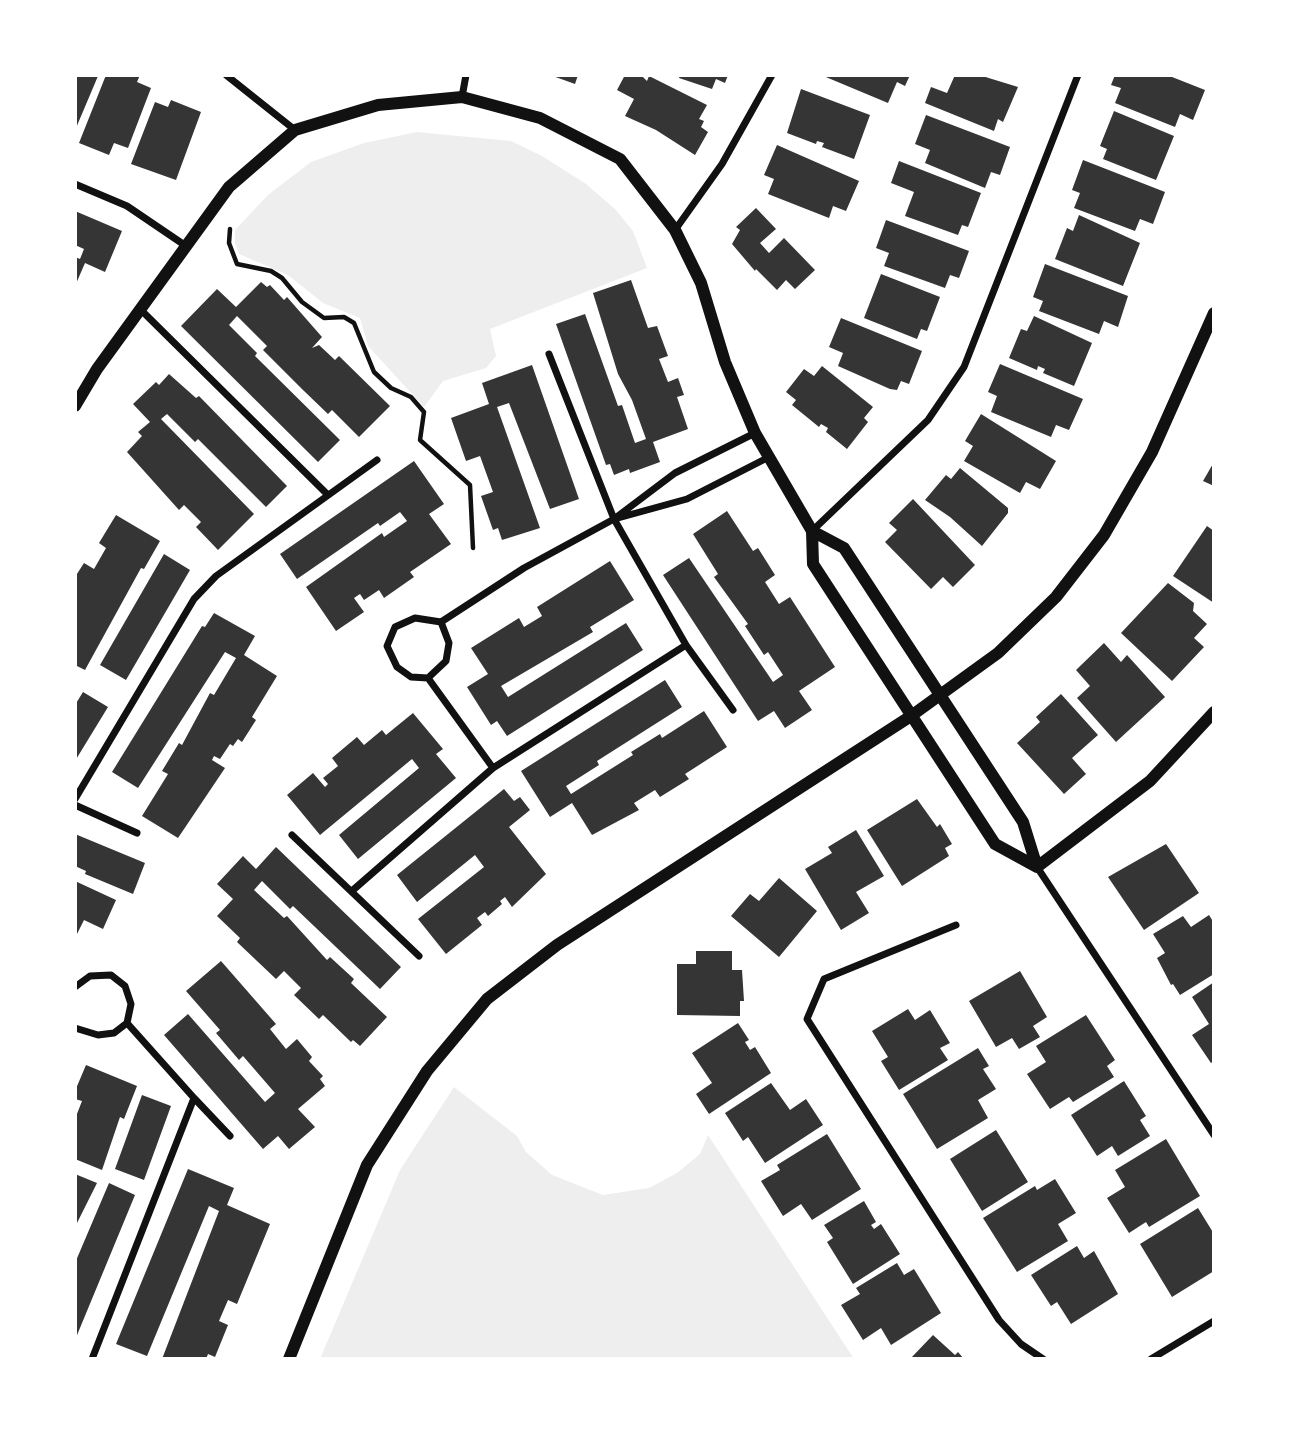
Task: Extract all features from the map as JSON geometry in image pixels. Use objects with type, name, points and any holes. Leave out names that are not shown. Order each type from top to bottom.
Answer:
[{"type":"street","points":[[226,75],[295,131]]},
{"type":"street","points":[[462,97],[466,75]]},
{"type":"street","points":[[675,230],[722,164],[772,75]]},
{"type":"street","points":[[812,531],[928,420],[964,367],[1078,75]]},
{"type":"street","points":[[75,406],[97,369],[229,187],[295,131],[377,105],[462,97],[540,118],[620,159],[675,230],[701,283],[724,362],[755,433],[812,531],[813,564],[995,844],[1037,867]]},
{"type":"street","points":[[75,184],[127,206],[186,246]]},
{"type":"street","points":[[140,309],[328,495]]},
{"type":"street","points":[[289,1359],[367,1165],[427,1071],[486,999],[557,945],[940,697],[998,653],[1056,597],[1104,535],[1152,452],[1214,313]]},
{"type":"street","points":[[549,354],[614,519],[686,645],[733,710]]},
{"type":"street","points":[[441,622],[449,643],[446,661],[428,678],[411,677],[397,667],[387,646],[395,627],[415,618],[441,622],[524,568],[614,519],[675,473],[755,433]]},
{"type":"street","points":[[614,519],[687,499],[769,457]]},
{"type":"street","points":[[75,799],[194,599],[216,576],[377,460]]},
{"type":"street","points":[[812,531],[844,548],[1023,822],[1037,867],[1214,1135]]},
{"type":"street","points":[[353,890],[493,768],[686,645]]},
{"type":"street","points":[[428,678],[493,768]]},
{"type":"street","points":[[1037,867],[1150,781],[1214,712]]},
{"type":"street","points":[[75,805],[137,833]]},
{"type":"street","points":[[292,835],[353,890],[419,956]]},
{"type":"street","points":[[956,925],[824,979],[807,1018],[999,1320],[1021,1344],[1043,1359]]},
{"type":"street","points":[[75,987],[90,976],[111,975],[125,986],[131,1004],[127,1023],[114,1033],[98,1035],[75,1028]]},
{"type":"street","points":[[127,1023],[230,1136]]},
{"type":"street","points":[[92,1359],[194,1098]]},
{"type":"street","points":[[1151,1359],[1214,1321]]},
{"type":"path","points":[[230,229],[229,243],[237,264],[271,271],[282,278],[302,302],[324,318],[344,317],[354,323],[374,372],[391,388],[411,397],[424,412],[420,440],[470,485],[472,548]]},
{"type":"shaded area","points":[[417,132],[511,141],[542,156],[586,184],[615,209],[633,231],[647,268],[490,329],[496,356],[486,368],[443,381],[424,407],[368,346],[360,318],[323,303],[288,275],[239,254],[235,243],[235,230],[268,195],[311,162],[364,143]]},
{"type":"shaded area","points":[[454,1087],[517,1136],[526,1152],[552,1175],[603,1195],[649,1188],[677,1173],[700,1154],[708,1135],[854,1359],[320,1359],[400,1170]]},
{"type":"building","points":[[75,75],[98,76],[76,128],[75,128]]},
{"type":"building","points":[[106,75],[140,75],[137,82],[151,88],[128,148],[114,143],[109,155],[79,143]]},
{"type":"building","points":[[550,75],[578,75],[575,84]]},
{"type":"building","points":[[625,75],[641,75],[647,81],[649,76],[707,105],[699,119],[704,121],[701,127],[708,132],[695,155],[656,130],[625,116],[634,99],[617,90]]},
{"type":"building","points":[[680,75],[728,75],[725,83],[716,79],[712,89],[679,78]]},
{"type":"building","points":[[821,75],[910,75],[905,86],[897,82],[888,103]]},
{"type":"building","points":[[955,75],[979,75],[1018,87],[1003,122],[998,119],[994,131],[925,103],[931,87],[947,93]]},
{"type":"building","points":[[1115,75],[1167,75],[1205,90],[1193,120],[1180,114],[1175,127],[1115,103],[1121,88],[1111,85]]},
{"type":"building","points":[[801,89],[870,115],[854,159],[822,147],[824,143],[817,141],[816,144],[787,133]]},
{"type":"building","points":[[171,100],[201,112],[176,180],[131,164],[155,102],[168,107]]},
{"type":"building","points":[[1114,111],[1174,136],[1156,180],[1103,159],[1107,149],[1100,146]]},
{"type":"building","points":[[926,115],[1010,147],[1000,175],[991,172],[985,188],[925,163],[930,150],[915,144]]},
{"type":"building","points":[[777,145],[859,181],[846,211],[833,206],[829,218],[768,194],[774,179],[764,175]]},
{"type":"building","points":[[1083,160],[1165,192],[1153,224],[1140,219],[1135,231],[1074,208],[1080,193],[1072,190]]},
{"type":"building","points":[[899,161],[981,193],[968,227],[962,225],[958,235],[905,216],[914,192],[891,183]]},
{"type":"building","points":[[756,208],[776,229],[760,243],[769,253],[784,238],[815,270],[795,289],[786,280],[777,290],[756,269],[755,271],[732,244],[740,230],[736,227]]},
{"type":"building","points":[[75,211],[122,231],[105,272],[85,263],[75,286],[75,257],[80,259],[84,249],[75,245]]},
{"type":"building","points":[[1079,215],[1140,243],[1123,286],[1055,259],[1067,228],[1073,231]]},
{"type":"building","points":[[886,220],[969,251],[959,278],[950,275],[945,288],[884,266],[889,253],[876,248]]},
{"type":"building","points":[[1045,264],[1128,296],[1118,327],[1104,321],[1099,334],[1039,311],[1043,301],[1033,297]]},
{"type":"building","points":[[881,274],[940,297],[927,331],[921,329],[917,339],[864,318]]},
{"type":"building","points":[[631,280],[648,328],[657,326],[668,356],[659,359],[668,382],[678,378],[684,395],[677,397],[688,429],[653,442],[660,462],[630,473],[629,469],[614,475],[610,464],[606,465],[556,324],[585,314],[618,406],[622,405],[635,443],[646,439],[632,400],[618,374],[593,293]]},
{"type":"building","points":[[261,282],[267,287],[270,285],[284,300],[287,297],[322,337],[312,348],[319,345],[335,360],[339,356],[390,406],[359,437],[332,410],[328,414],[303,390],[263,350],[267,346],[237,316],[229,325],[257,353],[255,356],[340,440],[318,462],[181,326],[217,289],[236,307]]},
{"type":"building","points":[[1034,316],[1092,343],[1074,386],[1043,373],[1045,369],[1038,366],[1037,370],[1009,358],[1021,329],[1027,331]]},
{"type":"building","points":[[841,318],[922,351],[909,384],[901,381],[897,390],[890,389],[838,366],[843,353],[829,347]]},
{"type":"building","points":[[1000,364],[1083,399],[1069,430],[1056,425],[1051,437],[991,412],[997,396],[988,392]]},
{"type":"building","points":[[532,365],[579,499],[550,509],[509,403],[497,407],[540,528],[502,540],[498,528],[493,530],[481,496],[493,492],[480,456],[466,461],[451,418],[489,404],[482,383]]},
{"type":"building","points":[[822,366],[873,407],[864,418],[868,422],[847,449],[826,432],[828,428],[821,424],[819,427],[792,405],[796,400],[786,392],[804,369],[814,376]]},
{"type":"building","points":[[169,374],[196,398],[199,396],[287,486],[266,507],[198,439],[195,442],[167,414],[161,419],[254,514],[218,550],[196,527],[201,522],[184,505],[179,510],[127,452],[142,436],[138,432],[150,422],[133,404],[156,382],[159,385]]},
{"type":"building","points":[[981,414],[1056,461],[1040,489],[1026,482],[1020,493],[964,461],[973,446],[965,441]]},
{"type":"building","points":[[414,461],[444,504],[429,514],[451,544],[410,572],[414,577],[384,598],[379,590],[364,600],[360,594],[354,598],[364,612],[336,631],[306,587],[382,533],[384,537],[407,521],[400,512],[380,526],[378,523],[297,579],[280,554]]},
{"type":"building","points":[[1214,462],[1214,486],[1203,481]]},
{"type":"building","points":[[960,468],[1008,508],[1008,513],[982,546],[950,517],[925,500],[946,475],[951,479]]},
{"type":"building","points":[[913,499],[975,565],[953,587],[943,577],[931,589],[885,542],[897,530],[889,523]]},
{"type":"building","points":[[727,511],[753,551],[758,548],[775,575],[765,582],[779,604],[790,597],[835,667],[799,691],[812,710],[785,728],[774,711],[758,721],[663,575],[689,558],[773,682],[783,675],[768,652],[764,655],[745,626],[748,624],[714,577],[718,574],[693,534]]},
{"type":"building","points":[[116,515],[160,541],[144,569],[141,568],[85,670],[75,665],[75,577],[84,563],[94,569],[106,548],[99,543]]},
{"type":"building","points":[[1207,526],[1214,531],[1214,603],[1173,576]]},
{"type":"building","points":[[164,554],[190,570],[126,680],[100,665]]},
{"type":"building","points":[[610,561],[634,600],[590,627],[593,632],[501,686],[508,697],[626,623],[643,650],[507,736],[497,721],[491,725],[467,687],[488,674],[471,648],[519,618],[524,627],[542,616],[537,607]]},
{"type":"building","points":[[1168,583],[1194,603],[1193,611],[1207,624],[1194,638],[1204,647],[1172,681],[1121,633]]},
{"type":"building","points":[[214,613],[255,636],[244,655],[277,676],[252,717],[256,720],[242,742],[238,739],[233,746],[230,744],[220,759],[214,756],[212,760],[225,768],[178,838],[142,816],[168,774],[162,771],[179,743],[182,745],[210,693],[214,695],[236,658],[225,652],[138,788],[112,772],[202,626],[205,627]]},
{"type":"building","points":[[1104,643],[1121,662],[1127,655],[1165,697],[1116,742],[1077,698],[1090,686],[1076,670]]},
{"type":"building","points":[[665,680],[682,707],[597,761],[599,765],[566,786],[571,794],[633,755],[631,752],[660,734],[662,738],[704,711],[727,747],[685,774],[689,779],[660,797],[655,790],[634,803],[639,810],[592,835],[572,803],[550,817],[521,771]]},
{"type":"building","points":[[83,692],[108,707],[75,761],[75,705]]},
{"type":"building","points":[[1061,694],[1098,735],[1072,758],[1086,774],[1064,794],[1017,743],[1040,722],[1036,717]]},
{"type":"building","points":[[413,713],[443,749],[436,754],[456,778],[358,859],[339,835],[419,768],[412,759],[320,835],[287,795],[313,773],[325,787],[328,784],[323,778],[338,766],[332,758],[357,737],[364,745],[382,730],[386,735]]},
{"type":"building","points":[[504,789],[514,801],[520,797],[530,810],[509,827],[546,874],[512,907],[505,897],[500,901],[502,904],[488,916],[485,912],[477,918],[482,925],[446,954],[418,919],[484,867],[475,855],[417,902],[397,875]]},
{"type":"building","points":[[917,799],[937,827],[940,824],[952,844],[945,848],[949,856],[902,886],[867,830]]},
{"type":"building","points":[[856,830],[884,876],[856,892],[869,913],[841,930],[805,869],[832,853],[828,847]]},
{"type":"building","points":[[75,834],[145,863],[133,894],[85,874],[86,871],[75,866]]},
{"type":"building","points":[[1166,844],[1199,893],[1144,930],[1108,877]]},
{"type":"building","points":[[276,847],[401,967],[380,989],[293,906],[290,909],[262,881],[254,890],[284,918],[287,916],[327,960],[330,957],[354,979],[351,983],[387,1017],[360,1046],[353,1040],[351,1042],[323,1015],[319,1019],[294,995],[301,988],[284,971],[276,979],[237,942],[240,938],[217,916],[233,899],[217,884],[243,856],[256,869]]},
{"type":"building","points":[[779,878],[817,911],[779,957],[731,916],[750,894],[759,901]]},
{"type":"building","points":[[75,881],[116,900],[103,929],[84,920],[75,938]]},
{"type":"building","points":[[1209,915],[1214,923],[1214,974],[1180,995],[1173,984],[1171,985],[1157,958],[1165,953],[1153,934],[1183,916],[1191,927]]},
{"type":"building","points":[[696,951],[732,951],[732,970],[742,970],[744,1001],[740,1001],[740,1016],[677,1015],[677,964],[696,964]]},
{"type":"building","points":[[221,961],[276,1024],[270,1029],[286,1049],[297,1039],[312,1057],[309,1061],[323,1076],[320,1079],[325,1086],[298,1109],[315,1127],[289,1149],[278,1136],[263,1149],[164,1035],[188,1014],[265,1102],[275,1093],[243,1056],[239,1060],[216,1033],[220,1030],[186,991]]},
{"type":"building","points":[[1020,971],[1047,1017],[1033,1026],[1040,1037],[1019,1049],[1012,1038],[996,1047],[969,1001]]},
{"type":"building","points":[[1214,982],[1214,1061],[1211,1063],[1192,1035],[1209,1024],[1192,997]]},
{"type":"building","points":[[908,1009],[915,1020],[930,1010],[950,1043],[940,1048],[948,1060],[899,1090],[881,1061],[888,1057],[872,1031]]},
{"type":"building","points":[[1086,1015],[1115,1060],[1107,1066],[1114,1077],[1073,1102],[1069,1097],[1050,1109],[1027,1074],[1046,1062],[1036,1046]]},
{"type":"building","points":[[738,1023],[749,1040],[745,1042],[750,1050],[755,1047],[771,1073],[709,1114],[696,1094],[712,1083],[692,1053]]},
{"type":"building","points":[[978,1048],[989,1066],[983,1069],[996,1089],[978,1100],[988,1118],[937,1149],[903,1094]]},
{"type":"building","points":[[86,1065],[137,1086],[124,1119],[120,1117],[102,1170],[75,1159],[75,1119],[82,1101],[75,1099],[75,1091]]},
{"type":"building","points":[[1124,1081],[1146,1116],[1140,1120],[1150,1136],[1118,1156],[1112,1146],[1097,1156],[1071,1115]]},
{"type":"building","points":[[771,1083],[790,1110],[806,1099],[823,1125],[765,1163],[748,1137],[743,1141],[725,1113]]},
{"type":"building","points":[[142,1095],[171,1106],[144,1180],[115,1169]]},
{"type":"building","points":[[996,1130],[1028,1182],[982,1211],[950,1159]]},
{"type":"building","points":[[827,1134],[861,1189],[812,1220],[801,1204],[783,1216],[761,1181],[780,1170],[777,1165]]},
{"type":"building","points":[[1166,1139],[1200,1196],[1149,1227],[1146,1222],[1129,1233],[1107,1198],[1125,1187],[1115,1170]]},
{"type":"building","points":[[188,1169],[234,1188],[227,1205],[270,1224],[237,1304],[228,1300],[219,1321],[228,1325],[215,1357],[208,1354],[206,1359],[162,1359],[219,1211],[209,1206],[147,1356],[116,1344]]},
{"type":"building","points":[[75,1174],[97,1183],[75,1227]]},
{"type":"building","points":[[1055,1179],[1076,1213],[1058,1224],[1068,1241],[1017,1272],[983,1218],[1035,1186],[1037,1190]]},
{"type":"building","points":[[109,1183],[135,1195],[75,1340],[75,1263]]},
{"type":"building","points":[[864,1201],[876,1222],[871,1225],[874,1229],[881,1224],[900,1254],[853,1284],[827,1242],[833,1238],[824,1225]]},
{"type":"building","points":[[1198,1208],[1214,1234],[1214,1271],[1172,1297],[1140,1244]]},
{"type":"building","points":[[1077,1246],[1084,1258],[1094,1251],[1118,1294],[1071,1324],[1057,1302],[1051,1306],[1031,1275]]},
{"type":"building","points":[[897,1263],[904,1275],[914,1269],[941,1313],[891,1345],[881,1328],[863,1340],[841,1305],[860,1294],[856,1288]]},
{"type":"building","points":[[933,1335],[955,1355],[958,1352],[964,1359],[910,1359]]}]
